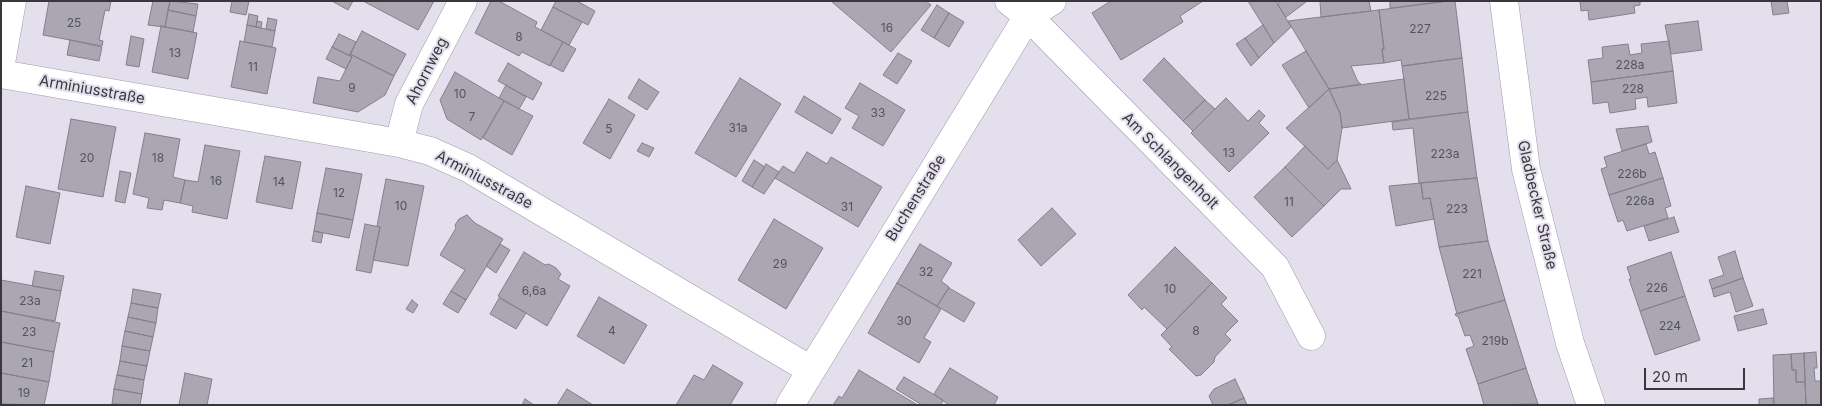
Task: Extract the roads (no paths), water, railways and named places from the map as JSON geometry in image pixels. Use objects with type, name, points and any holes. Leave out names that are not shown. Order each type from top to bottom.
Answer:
[{"type":"street","points":[[1,63],[12,1]]},
{"type":"street","name":"Ahornweg","points":[[399,143],[409,104],[462,1]]},
{"type":"street","name":"Buchenstraße","points":[[790,405],[1019,9],[1052,1]]},
{"type":"street","name":"Gladbecker Straße","points":[[1504,1],[1526,169],[1570,343],[1591,405]]},
{"type":"street","name":"Am Schlangenholt","points":[[1019,9],[1275,267],[1311,336]]},
{"type":"street","name":"Arminiusstraße","points":[[1,74],[399,143],[430,151],[468,168],[811,370]]}]
